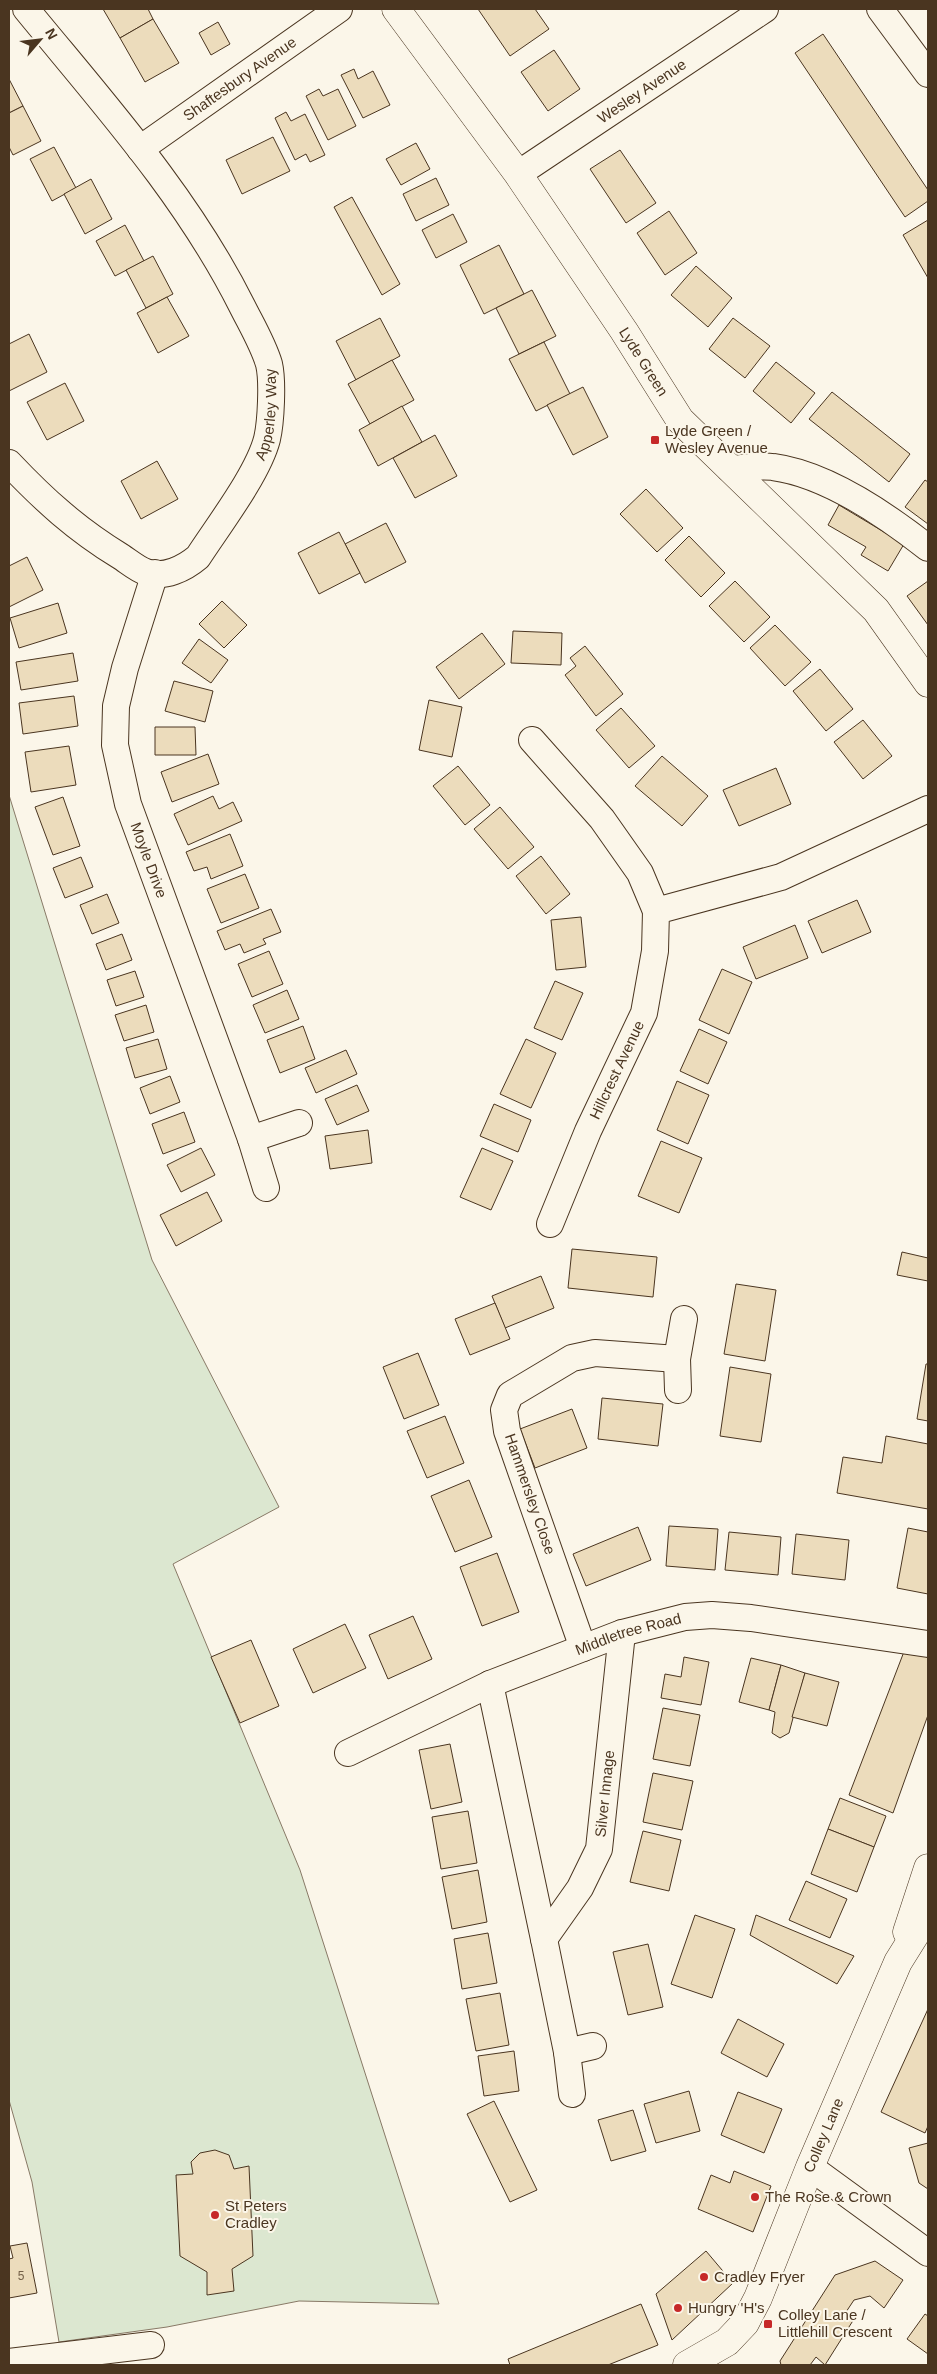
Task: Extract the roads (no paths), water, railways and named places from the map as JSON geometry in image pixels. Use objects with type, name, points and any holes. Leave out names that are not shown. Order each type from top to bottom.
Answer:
[{"type":"street","name":"Apperley Way","points":[[9,463],[58,512],[105,547],[146,573],[176,571],[188,566],[198,557],[249,478],[267,441],[271,413],[269,365],[255,332],[229,281],[204,240],[140,148],[26,9]]},
{"type":"street","name":"Shaftesbury Avenue","points":[[140,148],[339,9]]},
{"type":"street","name":"Lyde Green","points":[[396,9],[518,174],[624,331],[680,420],[876,610],[928,683]]},
{"type":"street","name":"Wesley Avenue","points":[[518,174],[765,9]]},
{"type":"street","points":[[880,9],[928,74]]},
{"type":"street","points":[[730,469],[772,466],[814,478],[886,515],[928,548]]},
{"type":"street","name":"Moyle Drive","points":[[155,573],[116,706],[115,745],[128,804],[251,1139],[266,1188]]},
{"type":"street","name":"Hillcrest Avenue","points":[[532,740],[602,819],[640,874],[656,912],[655,952],[644,1013],[588,1131],[550,1224]]},
{"type":"street","points":[[656,912],[781,877],[928,809]]},
{"type":"street","points":[[251,1139],[299,1123]]},
{"type":"street","points":[[678,1390],[677,1359],[684,1319]]},
{"type":"street","name":"Hammersley Close","points":[[583,1648],[507,1431],[504,1410],[510,1395],[572,1358],[595,1353],[677,1359]]},
{"type":"street","name":"Middletree Road","points":[[348,1753],[490,1684],[622,1633],[685,1617],[712,1615],[751,1618],[928,1644]]},
{"type":"street","name":"Silver Innage","points":[[544,1939],[580,1888],[599,1849],[622,1633]]},
{"type":"street","points":[[490,1684],[567,2052],[572,2094]]},
{"type":"street","points":[[898,1962],[928,1868]]},
{"type":"street","name":"Colley Lane","points":[[702,2362],[745,2323],[758,2298],[810,2167],[898,1962],[928,1914]]},
{"type":"street","points":[[567,2052],[593,2046]]},
{"type":"street","points":[[810,2167],[928,2253]]},
{"type":"street","points":[[9,2362],[151,2345]]},
{"type":"place","name":"Lyde Green / Wesley Avenue","points":[[655,440]]},
{"type":"place","name":"The Rose & Crown","points":[[755,2197]]},
{"type":"place","name":"St Peters Cradley","points":[[215,2215]]},
{"type":"place","name":"Cradley Fryer","points":[[704,2277]]},
{"type":"place","name":"Hungry 'H's","points":[[678,2308]]},
{"type":"place","name":"Colley Lane / Littlehill Crescent","points":[[768,2324]]}]
